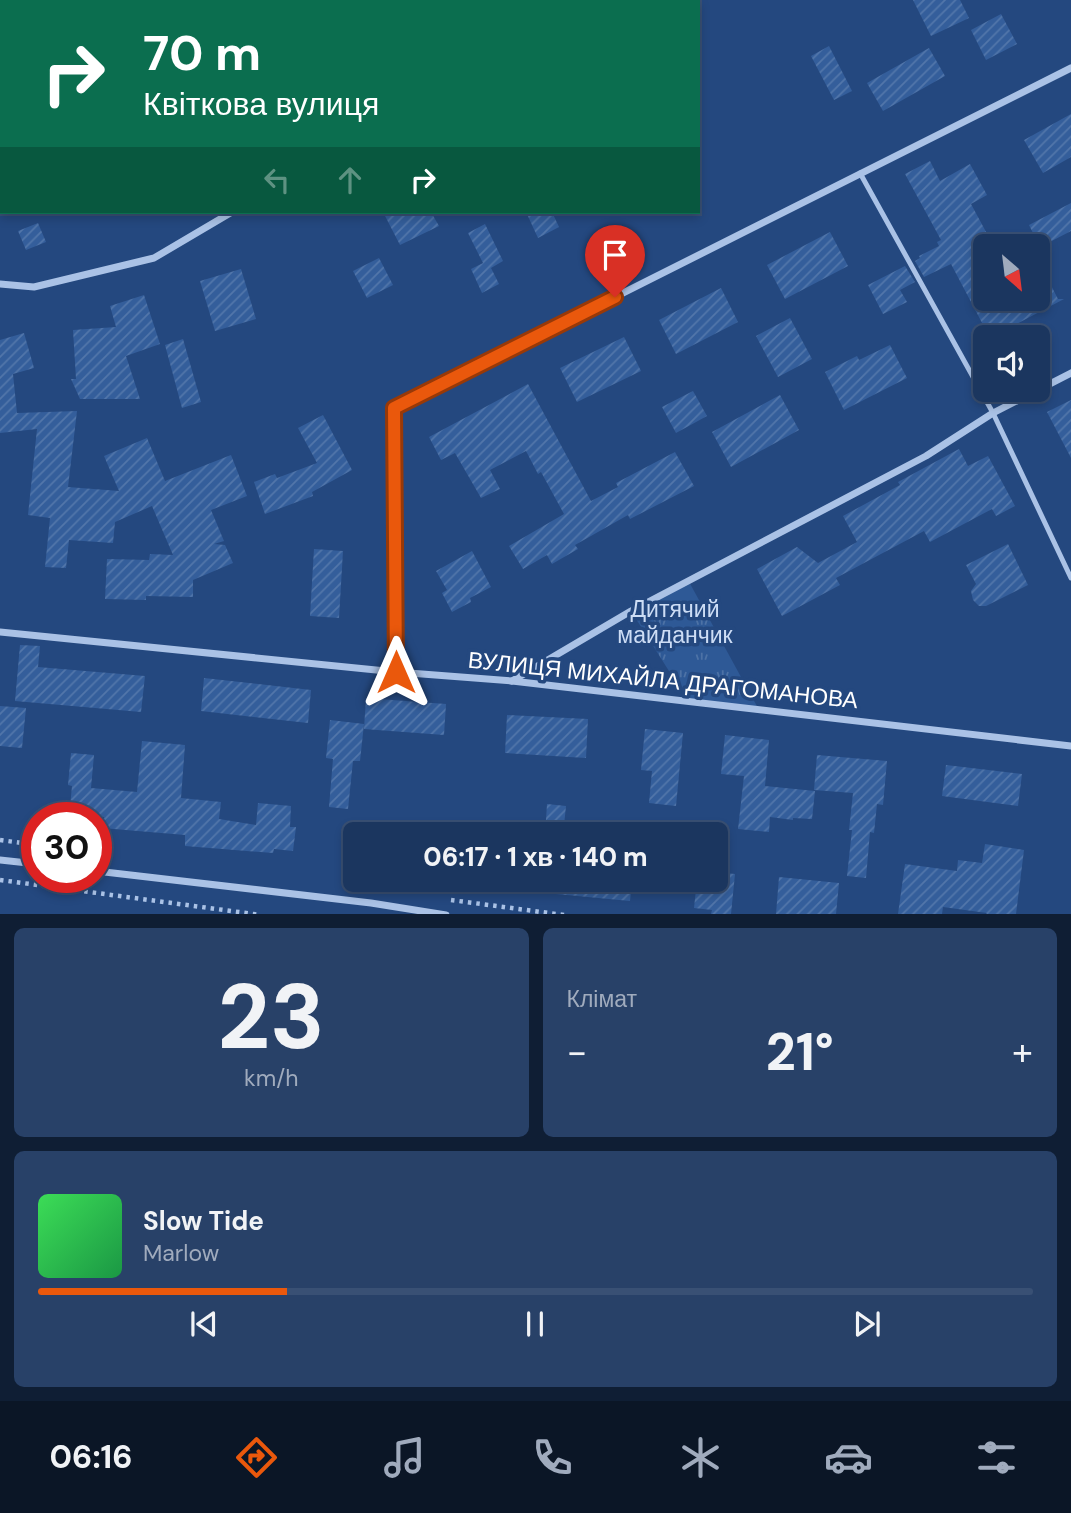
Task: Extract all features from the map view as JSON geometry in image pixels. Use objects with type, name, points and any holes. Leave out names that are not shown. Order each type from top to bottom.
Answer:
[{"type":"street","points":[[396,672],[394,408],[1071,68]]},
{"type":"street","points":[[0,284],[34,288],[154,258],[229,214]]},
{"type":"street","points":[[512,681],[631,611],[926,456],[993,413],[1071,373]]},
{"type":"street","name":"ВУЛИЦЯ МИХАЙЛА ДРАГОМАНОВА","points":[[0,632],[512,681],[1071,746]]},
{"type":"street","points":[[0,860],[21,862]]},
{"type":"street","points":[[112,873],[439,914]]},
{"type":"lane","points":[[860,173],[993,413],[1071,578]]},
{"type":"path","points":[[0,840],[21,843]]},
{"type":"path","points":[[0,880],[254,914]]},
{"type":"green space","name":"Дитячий майданчик","points":[[688,580],[759,710],[688,701],[631,611]]},
{"type":"building","points":[[913,0],[960,0],[969,18],[931,36]]},
{"type":"building","points":[[1001,14],[1017,44],[986,60],[971,30]]},
{"type":"building","points":[[829,46],[852,91],[834,100],[811,56]]},
{"type":"building","points":[[929,48],[945,76],[883,111],[867,83]]},
{"type":"building","points":[[1071,114],[1071,157],[1043,173],[1024,140]]},
{"type":"building","points":[[930,161],[940,181],[970,164],[987,195],[971,204],[987,234],[973,234],[973,306],[951,264],[924,277],[915,261],[919,256],[939,246],[937,242],[941,240],[905,174]]},
{"type":"building","points":[[1071,203],[1071,231],[1050,242],[1050,234],[1034,234],[1029,225]]},
{"type":"building","points":[[384,214],[432,214],[439,226],[400,245]]},
{"type":"building","points":[[527,214],[553,214],[559,227],[538,238]]},
{"type":"building","points":[[38,223],[46,242],[26,250],[18,231]]},
{"type":"building","points":[[485,224],[503,261],[491,268],[499,284],[482,293],[471,269],[483,263],[468,233]]},
{"type":"building","points":[[830,232],[848,266],[785,299],[767,265]]},
{"type":"building","points":[[379,258],[393,285],[367,298],[353,271]]},
{"type":"building","points":[[905,266],[915,282],[900,290],[907,302],[883,314],[868,285]]},
{"type":"building","points":[[241,269],[256,319],[215,331],[200,281]]},
{"type":"building","points":[[1050,283],[1058,299],[1064,299],[1050,306]]},
{"type":"building","points":[[721,288],[738,322],[676,354],[659,320]]},
{"type":"building","points":[[144,295],[160,344],[126,356],[140,399],[80,399],[71,379],[76,379],[73,330],[116,327],[110,306]]},
{"type":"building","points":[[976,312],[1039,312],[1015,325],[983,325]]},
{"type":"building","points":[[790,318],[812,359],[778,377],[756,336]]},
{"type":"building","points":[[24,333],[34,368],[13,374],[17,413],[77,411],[68,487],[119,491],[104,456],[147,438],[165,481],[231,455],[247,496],[211,510],[224,541],[214,544],[225,545],[233,563],[193,580],[193,597],[105,599],[107,559],[149,560],[150,554],[173,555],[152,506],[115,522],[113,543],[69,540],[66,568],[45,567],[50,518],[28,515],[37,429],[0,433],[0,340]]},
{"type":"building","points":[[624,337],[641,371],[577,402],[560,368]]},
{"type":"building","points":[[183,339],[201,402],[182,408],[165,345]]},
{"type":"building","points":[[890,345],[907,378],[844,410],[825,372],[857,356],[859,360]]},
{"type":"building","points":[[528,384],[591,501],[618,487],[616,483],[675,452],[694,486],[630,519],[628,515],[575,545],[578,549],[552,564],[547,555],[523,569],[509,546],[564,514],[541,472],[538,474],[526,451],[490,470],[500,489],[481,498],[455,453],[441,460],[429,437]]},
{"type":"building","points":[[693,391],[707,416],[676,433],[662,407]]},
{"type":"building","points":[[780,395],[799,430],[731,467],[712,432]]},
{"type":"building","points":[[1071,400],[1071,458],[1047,412]]},
{"type":"building","points":[[323,415],[352,470],[312,492],[313,496],[265,514],[254,482],[275,474],[277,478],[317,463],[298,428]]},
{"type":"building","points":[[959,449],[968,466],[988,456],[1015,506],[996,516],[992,509],[930,542],[924,531],[836,578],[840,585],[782,616],[757,569],[797,547],[818,563],[857,542],[843,516]]},
{"type":"building","points":[[1008,544],[1028,585],[986,606],[979,606],[973,600],[971,591],[976,584],[966,565]]},
{"type":"building","points":[[314,549],[343,551],[339,618],[310,616]]},
{"type":"building","points":[[472,551],[491,587],[452,612],[442,593],[447,590],[436,571]]},
{"type":"building","points":[[20,645],[40,646],[38,667],[145,676],[141,712],[15,701]]},
{"type":"building","points":[[204,678],[311,690],[308,723],[201,711]]},
{"type":"building","points":[[366,698],[446,704],[444,735],[364,729]]},
{"type":"building","points":[[0,706],[26,708],[22,748],[0,746]]},
{"type":"building","points":[[507,715],[588,719],[586,758],[505,753]]},
{"type":"building","points":[[330,720],[364,724],[360,761],[353,761],[348,809],[329,807],[333,759],[326,758]]},
{"type":"building","points":[[645,729],[683,733],[676,806],[649,803],[652,771],[641,770]]},
{"type":"building","points":[[725,735],[769,740],[765,786],[815,791],[812,819],[770,817],[769,832],[738,829],[744,776],[721,774]]},
{"type":"building","points":[[142,741],[185,745],[181,798],[221,802],[219,819],[256,825],[258,803],[291,806],[290,827],[296,827],[293,851],[274,849],[273,853],[185,846],[185,835],[112,829],[112,802],[70,802],[72,786],[68,785],[71,753],[94,755],[91,788],[137,792]]},
{"type":"building","points":[[817,755],[887,761],[883,805],[877,804],[874,833],[870,832],[866,878],[847,876],[853,793],[814,790]]},
{"type":"building","points":[[946,765],[1022,774],[1018,806],[942,796]]},
{"type":"building","points":[[547,804],[566,806],[564,822],[546,822]]},
{"type":"building","points":[[985,844],[1024,850],[1016,914],[986,914],[943,907],[942,914],[898,914],[905,864],[957,871],[958,860],[982,863]]},
{"type":"building","points":[[728,873],[735,874],[731,914],[711,914],[712,910],[694,908],[696,892],[728,892]]},
{"type":"building","points":[[779,877],[839,883],[836,914],[776,914]]},
{"type":"building","points":[[556,892],[631,892],[630,901]]},
{"type":"route","points":[[396,672],[394,408],[615,297]]}]
